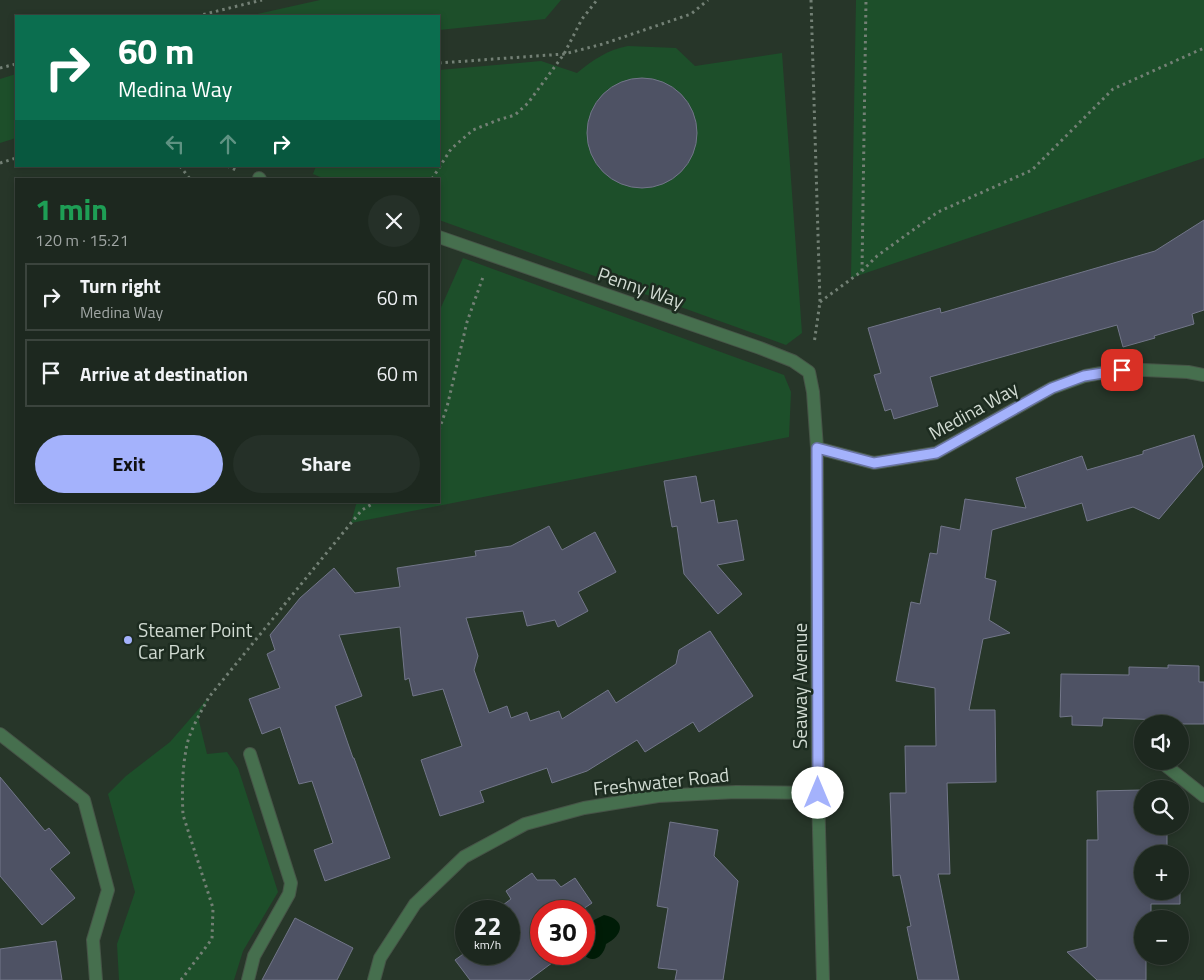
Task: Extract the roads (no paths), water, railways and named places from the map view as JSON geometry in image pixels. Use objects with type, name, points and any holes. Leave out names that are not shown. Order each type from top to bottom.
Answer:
[{"type":"street","name":"Penny Way","points":[[440,237],[793,361],[810,372],[813,392]]},
{"type":"street","name":"Medina Way","points":[[817,448],[874,463],[936,453],[1052,388],[1084,376],[1122,370],[1188,372],[1204,375]]},
{"type":"street","name":"Seaway Avenue","points":[[813,392],[817,448],[818,793],[823,980]]},
{"type":"street","points":[[0,734],[84,800],[108,890],[93,940],[96,980]]},
{"type":"street","points":[[248,980],[254,956],[289,894],[291,882],[250,754]]},
{"type":"street","points":[[1171,770],[1204,796]]},
{"type":"street","name":"Freshwater Road","points":[[374,980],[380,958],[414,904],[464,857],[525,824],[584,808],[658,796],[736,792],[818,793]]},
{"type":"place","name":"Steamer Point Car Park","points":[[128,640]]}]
